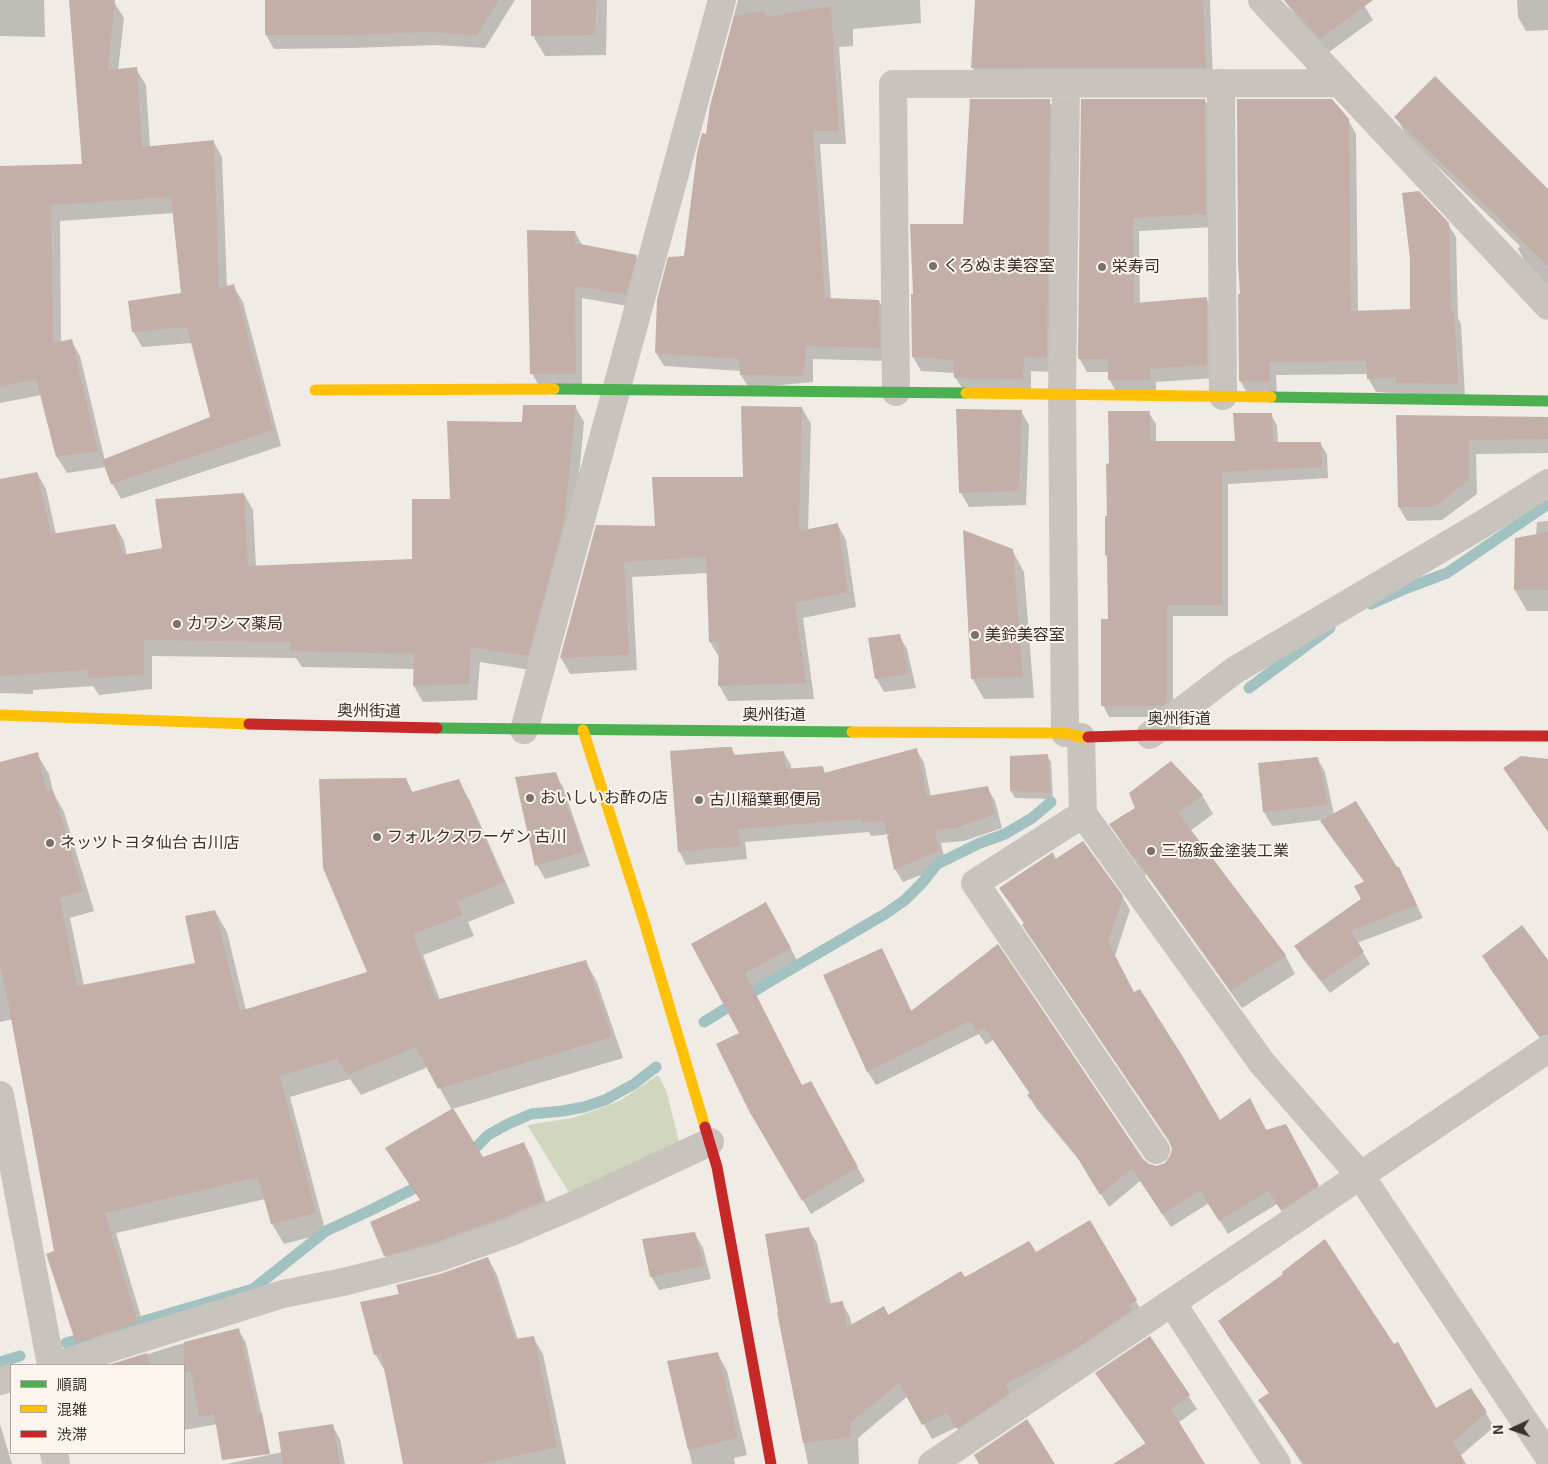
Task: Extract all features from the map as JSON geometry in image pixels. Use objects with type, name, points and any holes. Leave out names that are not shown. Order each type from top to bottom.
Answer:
[{"type":"street","points":[[524,730],[722,0]]},
{"type":"street","points":[[1262,0],[1548,306]]},
{"type":"street","points":[[896,392],[892,84],[1340,84]]},
{"type":"street","points":[[1066,84],[1062,394],[1073,735],[1084,814],[1262,1063],[1360,1176],[1548,1456]]},
{"type":"street","points":[[1222,84],[1223,396]]},
{"type":"street","points":[[315,390],[617,389],[1548,400]]},
{"type":"street","points":[[1150,735],[1235,670],[1482,526],[1548,483]]},
{"type":"street","name":"奥州街道","points":[[0,714],[279,725],[524,730],[1073,735],[1548,736]]},
{"type":"street","points":[[583,730],[643,918],[717,1167],[771,1464]]},
{"type":"street","points":[[1084,814],[975,883],[1156,1150]]},
{"type":"street","points":[[932,1464],[1548,1049]]},
{"type":"street","points":[[0,1095],[51,1364]]},
{"type":"street","points":[[60,1364],[283,1294],[344,1282],[435,1259],[519,1229],[580,1203],[710,1142]]},
{"type":"street","points":[[1172,1303],[1277,1464]]},
{"type":"green space","points":[[658,1075],[666,1090],[679,1142],[570,1194],[527,1125],[572,1118],[596,1110],[621,1100]]},
{"type":"building","points":[[69,0],[115,0],[108,70],[137,67],[142,147],[214,140],[219,288],[234,284],[273,430],[111,484],[102,460],[210,417],[187,327],[132,332],[128,301],[181,293],[171,197],[51,205],[53,343],[72,339],[98,451],[56,457],[36,379],[0,387],[0,166],[82,164]]},
{"type":"building","points":[[265,0],[499,0],[477,35],[428,32],[265,35]]},
{"type":"building","points":[[531,0],[596,0],[595,35],[531,36]]},
{"type":"building","points":[[975,0],[1203,0],[1206,68],[971,68]]},
{"type":"building","points":[[1285,0],[1373,0],[1320,39]]},
{"type":"building","points":[[831,6],[839,131],[813,131],[825,298],[879,300],[880,348],[806,346],[803,376],[740,375],[739,359],[655,353],[657,300],[668,257],[684,256],[697,153],[702,133],[706,134],[710,106],[734,16],[764,11],[766,17]]},
{"type":"building","points":[[1435,76],[1548,189],[1548,266],[1394,117]]},
{"type":"building","points":[[970,99],[1050,99],[1047,358],[1024,357],[1023,379],[954,378],[953,360],[912,357],[911,294],[913,294],[910,224],[963,224]]},
{"type":"building","points":[[1081,99],[1205,99],[1206,214],[1133,218],[1134,303],[1207,297],[1207,365],[1150,369],[1150,380],[1108,380],[1108,359],[1078,359]]},
{"type":"building","points":[[1237,99],[1332,99],[1349,119],[1351,311],[1410,309],[1410,258],[1402,193],[1419,191],[1449,223],[1451,313],[1454,309],[1458,384],[1396,383],[1396,377],[1367,379],[1366,361],[1269,362],[1270,382],[1239,381],[1238,294],[1240,294],[1238,264]]},
{"type":"building","points":[[527,230],[575,231],[575,243],[637,255],[626,294],[575,286],[576,374],[530,374]]},
{"type":"building","points":[[523,405],[576,405],[564,522],[528,656],[471,647],[469,684],[413,686],[414,654],[291,651],[291,642],[144,640],[144,674],[88,679],[88,670],[0,676],[0,479],[37,472],[51,534],[115,524],[123,555],[162,548],[155,499],[244,493],[248,566],[412,559],[412,499],[450,499],[447,421],[522,422]]},
{"type":"building","points":[[741,406],[802,407],[799,531],[838,523],[848,592],[795,603],[806,683],[718,686],[719,642],[709,642],[706,557],[624,562],[629,655],[560,658],[596,525],[655,526],[652,477],[743,477]]},
{"type":"building","points":[[956,409],[1022,410],[1019,491],[959,493]]},
{"type":"building","points":[[1108,411],[1150,411],[1150,441],[1235,441],[1233,413],[1272,413],[1273,442],[1321,442],[1322,467],[1222,472],[1222,605],[1167,605],[1167,702],[1163,706],[1101,706],[1101,619],[1108,619],[1105,516],[1107,516],[1106,464],[1109,463]]},
{"type":"building","points":[[1396,415],[1548,417],[1548,439],[1469,440],[1469,480],[1434,507],[1398,507]]},
{"type":"building","points":[[963,530],[1013,549],[1023,677],[971,679]]},
{"type":"building","points":[[1548,532],[1548,590],[1514,590],[1515,538]]},
{"type":"building","points":[[900,634],[909,674],[875,679],[868,638]]},
{"type":"building","points":[[732,747],[733,755],[784,751],[786,769],[823,766],[824,773],[917,748],[927,796],[988,786],[995,814],[956,828],[935,830],[939,851],[894,870],[887,836],[891,833],[887,834],[884,821],[862,823],[862,819],[738,829],[740,846],[678,852],[670,751]]},
{"type":"building","points":[[38,752],[46,790],[53,790],[83,891],[60,898],[77,986],[195,963],[185,916],[215,910],[240,1011],[367,972],[323,868],[319,779],[406,778],[412,792],[459,779],[504,882],[457,902],[463,915],[413,934],[436,1000],[586,960],[612,1037],[438,1089],[416,1047],[348,1075],[337,1059],[280,1076],[316,1213],[271,1224],[258,1177],[105,1213],[138,1323],[76,1343],[46,1254],[54,1251],[0,966],[0,762]]},
{"type":"building","points":[[1048,754],[1050,793],[1010,791],[1010,756]]},
{"type":"building","points":[[1521,756],[1548,759],[1548,832],[1503,768]]},
{"type":"building","points":[[1318,757],[1328,805],[1263,812],[1258,763]]},
{"type":"building","points":[[1171,761],[1203,795],[1178,813],[1286,955],[1231,991],[1135,857],[1134,859],[1109,824],[1135,808],[1129,793]]},
{"type":"building","points":[[556,772],[583,852],[535,866],[515,777]]},
{"type":"building","points":[[1356,801],[1397,867],[1399,867],[1417,905],[1351,931],[1364,952],[1322,981],[1294,946],[1361,899],[1354,886],[1365,881],[1320,821]]},
{"type":"building","points":[[1083,841],[1123,896],[1108,942],[1134,992],[1140,989],[1220,1120],[1250,1098],[1266,1130],[1286,1124],[1319,1185],[1281,1210],[1268,1191],[1219,1221],[1200,1191],[1162,1214],[1132,1168],[1100,1195],[1074,1152],[1027,1095],[1030,1093],[984,1027],[977,1032],[970,1021],[867,1072],[823,975],[882,948],[911,1011],[998,944],[1143,1159],[1149,1164],[1157,1166],[1165,1163],[1172,1149],[1169,1141],[1022,925],[1024,923],[999,888],[1053,852],[1054,860]]},
{"type":"building","points":[[766,902],[791,948],[745,973],[802,1085],[811,1081],[858,1167],[802,1201],[749,1111],[716,1044],[739,1033],[691,944]]},
{"type":"building","points":[[1522,925],[1548,960],[1548,1034],[1539,1036],[1482,956]]},
{"type":"building","points":[[453,1108],[483,1157],[524,1142],[543,1201],[430,1244],[384,1256],[370,1222],[420,1200],[385,1148]]},
{"type":"building","points":[[1090,1220],[1137,1300],[1129,1305],[1132,1310],[1077,1348],[1005,1384],[1010,1393],[957,1429],[947,1413],[922,1425],[899,1383],[850,1423],[851,1437],[803,1443],[777,1312],[765,1234],[809,1227],[827,1304],[843,1301],[847,1327],[884,1306],[888,1315],[961,1271],[965,1277],[1029,1241],[1036,1252]]},
{"type":"building","points":[[695,1232],[704,1266],[650,1277],[642,1239]]},
{"type":"building","points":[[1325,1239],[1394,1344],[1398,1342],[1436,1408],[1471,1388],[1487,1412],[1453,1442],[1466,1464],[1304,1464],[1258,1400],[1269,1393],[1218,1321],[1283,1274],[1282,1272]]},
{"type":"building","points":[[488,1257],[515,1339],[534,1336],[557,1447],[481,1464],[403,1464],[381,1353],[374,1355],[360,1302],[399,1294],[396,1285],[440,1274]]},
{"type":"building","points":[[239,1328],[258,1414],[262,1413],[270,1454],[222,1460],[214,1414],[199,1417],[191,1372],[185,1372],[184,1342]]},
{"type":"building","points":[[1150,1336],[1190,1395],[1171,1409],[1205,1464],[1113,1464],[1146,1443],[1095,1373]]},
{"type":"building","points":[[718,1352],[738,1438],[688,1450],[667,1361]]},
{"type":"building","points":[[147,1353],[150,1364],[111,1364]]},
{"type":"building","points":[[1027,1419],[1055,1464],[979,1464],[974,1455]]},
{"type":"building","points":[[333,1424],[340,1464],[283,1464],[278,1432]]},
{"type":"waterway","points":[[1371,604],[1447,573],[1548,504]]},
{"type":"waterway","points":[[1249,688],[1330,628]]},
{"type":"waterway","points":[[704,1022],[885,914],[905,900],[937,864],[980,843],[1005,834],[1032,818],[1051,802]]},
{"type":"waterway","points":[[466,1158],[488,1135],[508,1124],[531,1114],[563,1111],[605,1100],[634,1084],[656,1067]]},
{"type":"waterway","points":[[123,1327],[253,1289],[326,1231],[425,1183]]},
{"type":"waterway","points":[[66,1343],[88,1337]]},
{"type":"waterway","points":[[0,1362],[20,1356]]},
{"type":"traffic: fast","points":[[554,389],[966,393]]},
{"type":"traffic: fast","points":[[1271,397],[1548,401]]},
{"type":"traffic: fast","points":[[437,728],[852,732]]},
{"type":"traffic: slow","points":[[315,390],[554,389]]},
{"type":"traffic: slow","points":[[966,393],[1271,397]]},
{"type":"traffic: slow","points":[[0,715],[249,724]]},
{"type":"traffic: slow","points":[[583,730],[643,918],[705,1127]]},
{"type":"traffic: slow","points":[[852,732],[1065,733],[1088,737]]},
{"type":"traffic: jam","points":[[249,724],[437,728]]},
{"type":"traffic: jam","points":[[1088,737],[1150,735],[1548,736]]},
{"type":"traffic: jam","points":[[705,1127],[717,1167],[771,1464]]},
{"type":"place","name":"くろぬま美容室","points":[[933,266]]},
{"type":"place","name":"栄寿司","points":[[1102,267]]},
{"type":"place","name":"カワシマ薬局","points":[[177,624]]},
{"type":"place","name":"美鈴美容室","points":[[975,635]]},
{"type":"place","name":"おいしいお酢の店","points":[[530,798]]},
{"type":"place","name":"古川稲葉郵便局","points":[[699,800]]},
{"type":"place","name":"フォルクスワーゲン 古川","points":[[377,837]]},
{"type":"place","name":"ネッツトヨタ仙台 古川店","points":[[50,843]]},
{"type":"place","name":"三協鈑金塗装工業","points":[[1151,851]]}]
